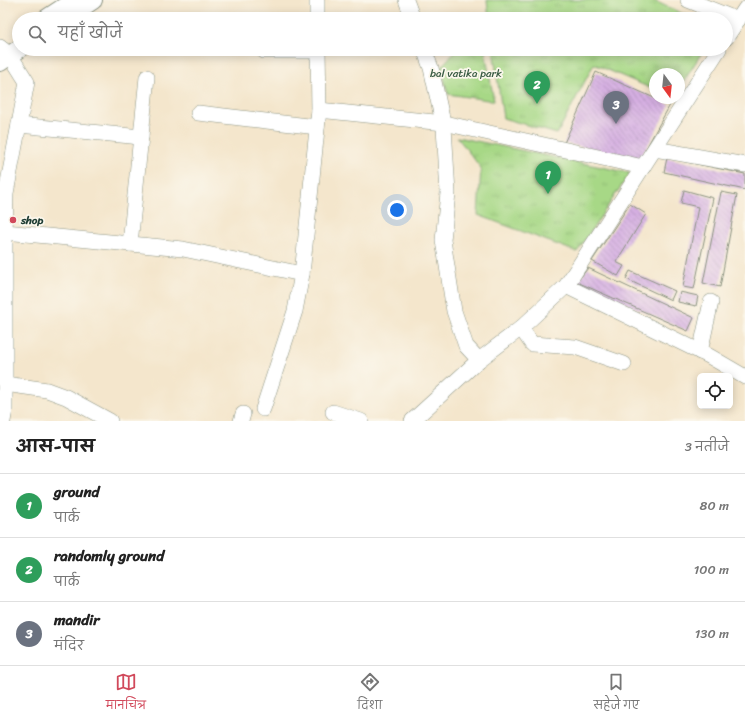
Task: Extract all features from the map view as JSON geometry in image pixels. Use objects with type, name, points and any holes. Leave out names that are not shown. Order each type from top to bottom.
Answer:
[{"type":"main road","points":[[57,12],[75,0]]},
{"type":"main road","points":[[75,12],[93,0]]},
{"type":"main road","points":[[5,52],[12,44]]},
{"type":"street","points":[[317,0],[317,12]]},
{"type":"street","points":[[406,0],[410,12]]},
{"type":"street","points":[[688,0],[730,12]]},
{"type":"street","points":[[733,27],[741,15]]},
{"type":"street","points":[[3,421],[5,384],[2,282],[6,193],[27,82],[5,52]]},
{"type":"street","points":[[263,409],[294,310],[302,274],[319,110],[318,56]]},
{"type":"street","points":[[427,56],[431,68],[444,123],[448,193],[443,240],[454,311],[466,346],[478,360]]},
{"type":"street","points":[[412,421],[478,360],[521,328],[566,286],[714,56]]},
{"type":"street","points":[[130,244],[147,77]]},
{"type":"street","points":[[319,110],[444,123],[643,167]]},
{"type":"street","points":[[198,113],[317,127]]},
{"type":"street","points":[[19,125],[141,137]]},
{"type":"street","points":[[654,149],[745,165]]},
{"type":"street","points":[[5,232],[183,249],[302,274]]},
{"type":"street","points":[[566,286],[700,352],[745,377]]},
{"type":"street","points":[[700,352],[711,302]]},
{"type":"street","points":[[521,328],[532,344],[575,348],[624,364]]},
{"type":"street","points":[[5,384],[47,390],[66,397],[110,421]]},
{"type":"street","points":[[333,412],[360,421]]},
{"type":"green space","points":[[487,0],[652,0],[679,12],[488,12]]},
{"type":"green space","name":"bal vatika park","points":[[451,56],[486,56],[494,101],[448,94],[441,67]]},
{"type":"green space","points":[[494,56],[700,56],[685,79],[685,68],[649,68],[649,87],[594,64],[557,134],[503,118]]},
{"type":"green space","points":[[457,137],[630,173],[577,252],[478,215],[481,168]]},
{"type":"building","points":[[596,72],[649,96],[649,104],[670,105],[640,159],[564,143]]},
{"type":"building","points":[[667,158],[745,174],[745,190],[664,172]]},
{"type":"building","points":[[684,190],[713,198],[694,289],[683,287],[698,207],[681,203]]},
{"type":"building","points":[[721,192],[737,195],[720,287],[703,283]]},
{"type":"building","points":[[630,204],[646,214],[616,262],[624,266],[618,276],[592,261]]},
{"type":"building","points":[[588,268],[694,318],[688,331],[577,282]]},
{"type":"building","points":[[630,271],[675,291],[671,300],[626,279]]},
{"type":"building","points":[[680,292],[698,296],[696,306],[678,302]]},
{"type":"place","name":"randomly ground","points":[[537,104]]},
{"type":"place","name":"mandir","points":[[616,124]]},
{"type":"place","name":"ground","points":[[548,194]]},
{"type":"place","name":"shop","points":[[13,220]]}]
